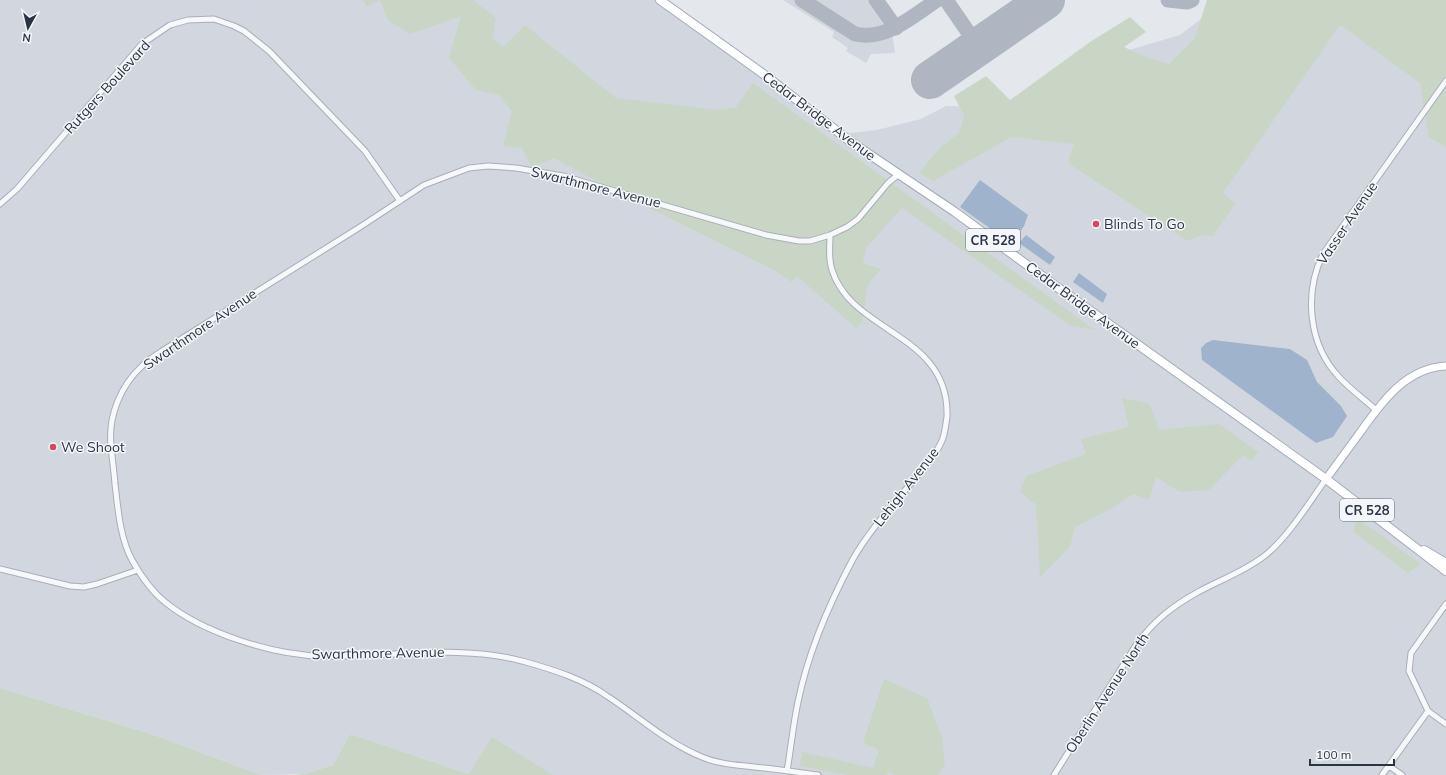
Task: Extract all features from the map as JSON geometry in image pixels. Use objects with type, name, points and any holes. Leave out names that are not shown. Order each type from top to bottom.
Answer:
[{"type":"main road","name":"Cedar Bridge Avenue","points":[[660,0],[762,73],[851,142],[955,212],[1057,287],[1326,479],[1408,541],[1446,572]]},
{"type":"main road","name":"Cedar Bridge Avenue","points":[[1408,541],[1446,563]]},
{"type":"street","name":"Rutgers Boulevard","points":[[0,204],[17,189],[142,44],[170,25],[188,20],[214,19],[244,31],[269,51],[365,151],[400,201]]},
{"type":"street","name":"Vasser Avenue","points":[[1376,410],[1339,377],[1329,364],[1320,346],[1315,332],[1312,310],[1312,288],[1314,276],[1323,254],[1446,81]]},
{"type":"street","name":"Swarthmore Avenue","points":[[818,775],[716,762],[700,756],[673,741],[605,694],[592,687],[554,670],[517,660],[483,654],[460,652],[320,656],[273,650],[214,629],[181,613],[165,602],[153,591],[145,582],[131,558],[119,512],[110,442],[113,412],[130,379],[142,366],[162,351],[424,185],[469,168],[488,166],[516,168],[563,176],[766,235],[799,241],[810,241],[830,235],[847,227],[858,219],[888,182],[899,174]]},
{"type":"street","name":"Lehigh Avenue","points":[[788,771],[802,684],[811,654],[828,610],[854,558],[863,544],[885,514],[936,451],[943,438],[947,418],[945,392],[940,377],[932,366],[918,351],[853,302],[836,281],[829,256],[830,235]]},
{"type":"street","points":[[1326,479],[1390,393],[1414,375],[1432,368],[1446,366]]},
{"type":"street","name":"Oberlin Avenue North","points":[[1054,775],[1136,645],[1150,627],[1162,615],[1179,603],[1251,566],[1273,549],[1298,519],[1326,479]]},
{"type":"street","points":[[0,569],[70,586],[84,587],[138,570]]},
{"type":"street","points":[[1446,604],[1410,654],[1409,671],[1428,711],[1446,724]]},
{"type":"street","points":[[1382,775],[1428,711]]},
{"type":"street","points":[[1389,766],[1402,775]]},
{"type":"shaded area","points":[[0,0],[660,0],[841,134],[877,130],[921,119],[946,106],[990,107],[1030,99],[1119,53],[1180,35],[1226,0],[1446,0],[1446,775],[469,774],[350,734],[333,765],[304,774],[261,775],[157,736],[0,688]]},
{"type":"shaded area","points":[[783,0],[872,0],[893,29],[892,32],[895,53],[871,54],[866,63],[846,51],[848,48],[832,37],[834,32]]},
{"type":"green space","points":[[363,0],[380,0],[367,6]]},
{"type":"green space","points":[[380,0],[473,0],[496,18],[492,38],[503,47],[525,25],[616,98],[718,110],[736,107],[753,83],[1095,330],[1071,326],[902,208],[866,248],[863,263],[881,269],[868,284],[862,322],[857,329],[797,276],[792,282],[774,270],[615,191],[554,158],[532,167],[522,148],[503,146],[512,111],[499,95],[476,90],[449,58],[461,16],[410,34],[388,20]]},
{"type":"green space","points":[[1207,0],[1446,0],[1446,147],[1429,137],[1420,83],[1340,25],[1223,193],[1235,204],[1213,236],[1203,235],[1187,241],[1068,163],[1074,144],[1011,137],[933,181],[919,173],[939,149],[960,132],[964,115],[954,96],[986,76],[1010,100],[1090,42],[1130,17],[1146,32],[1124,47],[1148,58],[1169,64],[1195,38]]},
{"type":"green space","points":[[1122,398],[1150,404],[1159,430],[1219,424],[1258,452],[1252,461],[1243,455],[1209,490],[1180,492],[1156,477],[1149,500],[1133,494],[1114,507],[1075,527],[1070,547],[1040,577],[1036,505],[1020,492],[1026,476],[1086,454],[1081,439],[1129,427]]},
{"type":"green space","points":[[1357,518],[1421,564],[1408,573],[1353,531]]},
{"type":"green space","points":[[884,679],[927,698],[942,738],[945,764],[938,775],[895,775],[889,772],[886,775],[848,775],[800,766],[802,752],[873,768],[879,750],[863,743]]},
{"type":"green space","points":[[0,688],[157,736],[261,775],[0,775]]},
{"type":"green space","points":[[350,734],[469,774],[492,737],[553,775],[293,775],[304,774],[333,765]]},
{"type":"water","points":[[980,180],[1028,215],[1024,226],[1012,244],[960,207]]},
{"type":"water","points":[[1026,235],[1055,257],[1050,265],[1019,243]]},
{"type":"water","points":[[1079,273],[1107,294],[1103,303],[1073,282]]},
{"type":"water","points":[[1213,340],[1290,349],[1307,360],[1317,382],[1341,406],[1347,416],[1333,437],[1316,443],[1202,360],[1201,348],[1206,343]]},
{"type":"taxiway","points":[[802,0],[855,34],[866,35],[878,34],[899,26],[937,0]]},
{"type":"taxiway","points":[[876,0],[896,28]]},
{"type":"taxiway","points":[[946,0],[975,42],[983,44]]},
{"type":"taxiway","points":[[1168,0],[1187,2],[1192,0]]},
{"type":"runway","points":[[930,80],[1046,0]]},
{"type":"place","name":"Blinds To Go","points":[[1096,224]]},
{"type":"place","name":"We Shoot","points":[[53,447]]}]
